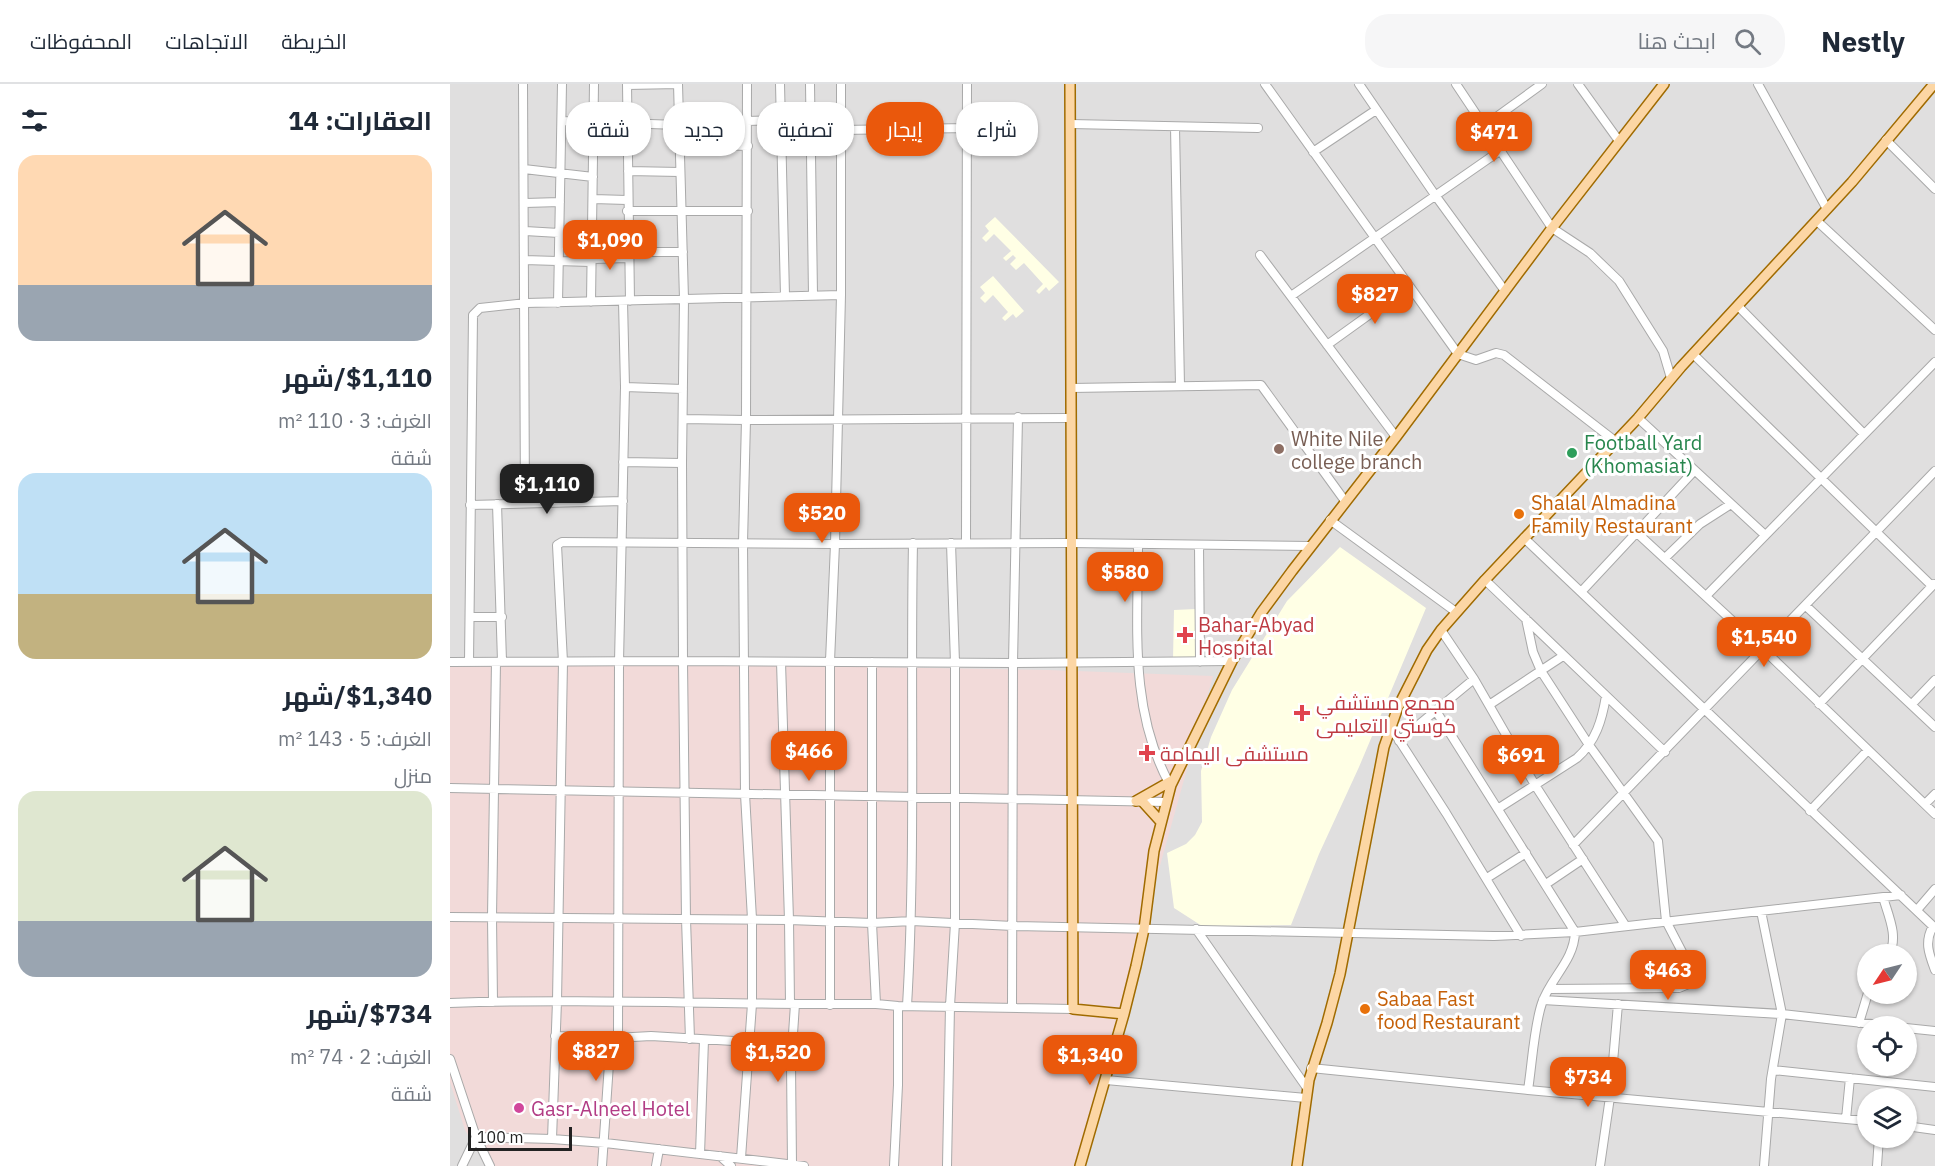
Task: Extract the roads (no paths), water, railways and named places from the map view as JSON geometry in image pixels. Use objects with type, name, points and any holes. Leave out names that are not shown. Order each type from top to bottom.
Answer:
[{"type":"main road","points":[[1070,84],[1073,1009],[1124,1014]]},
{"type":"main road","points":[[1297,1166],[1311,1068],[1334,999],[1349,932],[1374,792],[1390,726],[1409,682],[1427,650],[1441,630],[1485,580],[1638,418],[1671,378],[1817,221],[1934,84]]},
{"type":"main road","points":[[1080,1166],[1124,1014],[1144,929],[1154,850],[1171,782],[1232,662],[1261,613],[1310,546],[1396,437],[1552,228],[1663,85]]},
{"type":"main road","points":[[1161,822],[1139,801],[1171,782]]},
{"type":"street","points":[[523,84],[526,303],[525,503]]},
{"type":"street","points":[[558,303],[562,84]]},
{"type":"street","points":[[594,84],[594,102]]},
{"type":"street","points":[[627,102],[627,84],[678,84],[678,102]]},
{"type":"street","points":[[741,1158],[752,1004],[752,919],[745,794],[743,543],[748,211],[747,84]]},
{"type":"street","points":[[780,84],[780,102]]},
{"type":"street","points":[[810,84],[810,102]]},
{"type":"street","points":[[841,84],[841,102]]},
{"type":"street","points":[[967,84],[967,102]]},
{"type":"street","points":[[1265,84],[1458,354],[1476,360],[1496,353],[1504,355],[1615,441]]},
{"type":"street","points":[[1359,84],[1435,195],[1505,291]]},
{"type":"street","points":[[1456,84],[1552,228],[1590,253],[1619,281],[1663,351],[1671,378]]},
{"type":"street","points":[[1484,126],[1542,84]]},
{"type":"street","points":[[1578,84],[1619,141]]},
{"type":"street","points":[[1758,84],[1827,209]]},
{"type":"street","points":[[1313,152],[1376,110]]},
{"type":"street","points":[[562,121],[566,121]]},
{"type":"street","points":[[747,121],[757,121]]},
{"type":"street","points":[[1071,124],[1258,128]]},
{"type":"street","points":[[1175,127],[1180,386]]},
{"type":"street","points":[[854,130],[956,128]]},
{"type":"street","points":[[1886,140],[1935,189]]},
{"type":"street","points":[[1291,296],[1501,150]]},
{"type":"street","points":[[591,302],[594,156]]},
{"type":"street","points":[[602,1166],[610,1054],[618,1033],[619,662],[628,255],[627,156]]},
{"type":"street","points":[[680,156],[684,299],[682,463],[684,793],[690,1039]]},
{"type":"street","points":[[781,156],[785,296]]},
{"type":"street","points":[[811,156],[813,295]]},
{"type":"street","points":[[830,1005],[830,662],[841,295],[842,156]]},
{"type":"street","points":[[966,542],[967,156]]},
{"type":"street","points":[[524,169],[593,177]]},
{"type":"street","points":[[628,171],[680,172]]},
{"type":"street","points":[[593,199],[627,200]]},
{"type":"street","points":[[525,203],[560,202]]},
{"type":"street","points":[[627,211],[748,211]]},
{"type":"street","points":[[1817,221],[1935,330]]},
{"type":"street","points":[[525,231],[560,233]]},
{"type":"street","points":[[524,260],[591,261],[628,255],[683,252]]},
{"type":"street","points":[[1260,255],[1396,437]]},
{"type":"street","points":[[1327,345],[1408,286]]},
{"type":"street","points":[[469,662],[473,315],[480,308],[526,303],[841,295]]},
{"type":"street","points":[[1738,306],[1864,434]]},
{"type":"street","points":[[1693,354],[1876,532],[1934,585],[1819,704]]},
{"type":"street","points":[[1706,596],[1935,362]]},
{"type":"street","points":[[1071,388],[1261,385],[1345,501]]},
{"type":"street","points":[[625,387],[683,389]]},
{"type":"street","points":[[1012,1007],[1012,663],[1018,417]]},
{"type":"street","points":[[683,419],[1070,418]]},
{"type":"street","points":[[1638,418],[1765,536]]},
{"type":"street","points":[[623,462],[682,463]]},
{"type":"street","points":[[1581,592],[1694,471]]},
{"type":"street","points":[[1573,845],[1935,471]]},
{"type":"street","points":[[470,505],[623,501]]},
{"type":"street","points":[[494,1002],[492,917],[502,617],[497,504]]},
{"type":"street","points":[[1665,558],[1691,531],[1731,504]]},
{"type":"street","points":[[1330,520],[1456,612]]},
{"type":"street","points":[[1636,532],[1764,650],[1935,814]]},
{"type":"street","points":[[1524,538],[1934,927],[1929,933],[1928,947],[1935,970]]},
{"type":"street","points":[[552,1139],[557,1002],[562,662],[557,545],[562,542],[835,544],[966,542],[1310,546]]},
{"type":"street","points":[[907,1006],[912,921],[913,543]]},
{"type":"street","points":[[947,1166],[950,1006],[955,923],[955,663],[951,543]]},
{"type":"street","points":[[1138,544],[1139,691],[1156,754],[1171,782]]},
{"type":"street","points":[[1199,545],[1200,662]]},
{"type":"street","points":[[1485,580],[1665,752]]},
{"type":"street","points":[[1806,606],[1935,727]]},
{"type":"street","points":[[470,617],[502,617]]},
{"type":"street","points":[[1526,619],[1533,652],[1541,671],[1589,745],[1658,841],[1666,921],[1693,973],[1691,983],[1679,988],[1549,989]]},
{"type":"street","points":[[1441,630],[1474,679],[1535,785],[1625,926]]},
{"type":"street","points":[[1489,705],[1563,656]]},
{"type":"street","points":[[450,662],[1232,662]]},
{"type":"street","points":[[781,662],[792,1004],[792,1165]]},
{"type":"street","points":[[872,662],[872,923],[876,1004]]},
{"type":"street","points":[[1399,741],[1474,679]]},
{"type":"street","points":[[1912,704],[1935,680]]},
{"type":"street","points":[[1498,808],[1577,758],[1589,745],[1600,725],[1606,696]]},
{"type":"street","points":[[1436,711],[1575,932],[1575,943],[1571,953],[1543,1000],[1528,1090]]},
{"type":"street","points":[[1390,726],[1487,878],[1521,936]]},
{"type":"street","points":[[1810,811],[1868,750]]},
{"type":"street","points":[[450,788],[1166,802]]},
{"type":"street","points":[[1925,804],[1935,794]]},
{"type":"street","points":[[1487,878],[1526,853]]},
{"type":"street","points":[[1546,884],[1582,859]]},
{"type":"street","points":[[1917,910],[1935,889]]},
{"type":"street","points":[[450,917],[618,920],[752,919],[872,923],[912,921],[1013,926],[1521,936],[1575,932],[1901,895]]},
{"type":"street","points":[[1883,897],[1894,937],[1893,944]]},
{"type":"street","points":[[1761,911],[1782,1014],[1773,1070],[1764,1166]]},
{"type":"street","points":[[1196,929],[1307,1093]]},
{"type":"street","points":[[1543,1000],[1782,1014],[1857,1023]]},
{"type":"street","points":[[450,1003],[618,1001],[1073,1009]]},
{"type":"street","points":[[1600,1166],[1610,1097],[1618,1004]]},
{"type":"street","points":[[894,1166],[898,1085],[898,1006]]},
{"type":"street","points":[[1917,1029],[1935,1031]]},
{"type":"street","points":[[555,1036],[615,1038],[651,1036],[750,1042]]},
{"type":"street","points":[[700,1154],[704,1040]]},
{"type":"street","points":[[450,1059],[476,1137],[490,1166]]},
{"type":"street","points":[[1311,1068],[1857,1120]]},
{"type":"street","points":[[1773,1070],[1935,1087]]},
{"type":"street","points":[[1846,1119],[1850,1078]]},
{"type":"street","points":[[1106,1080],[1307,1093]]},
{"type":"street","points":[[1917,1128],[1935,1130]]},
{"type":"street","points":[[476,1137],[605,1143],[804,1166]]},
{"type":"street","points":[[462,1166],[476,1137]]},
{"type":"street","points":[[1877,1166],[1878,1148]]},
{"type":"street","points":[[656,1166],[659,1149]]},
{"type":"street","points":[[720,1156],[720,1166]]},
{"type":"street","points":[[720,1156],[731,1166]]},
{"type":"place","name":"White Nile college branch","points":[[1279,449]]},
{"type":"place","name":"Football Yard (Khomasiat)","points":[[1572,453]]},
{"type":"place","name":"Shalal Almadina Family Restaurant","points":[[1519,514]]},
{"type":"place","name":"Bahar-Abyad Hospital","points":[[1185,635]]},
{"type":"place","name":"مجمع مستشفي كوستي التعليمى","points":[[1302,713]]},
{"type":"place","name":"مستشفى اليمامة","points":[[1147,753]]},
{"type":"place","name":"Sabaa Fast food Restaurant","points":[[1365,1009]]},
{"type":"place","name":"Gasr-Alneel Hotel","points":[[519,1108]]}]
